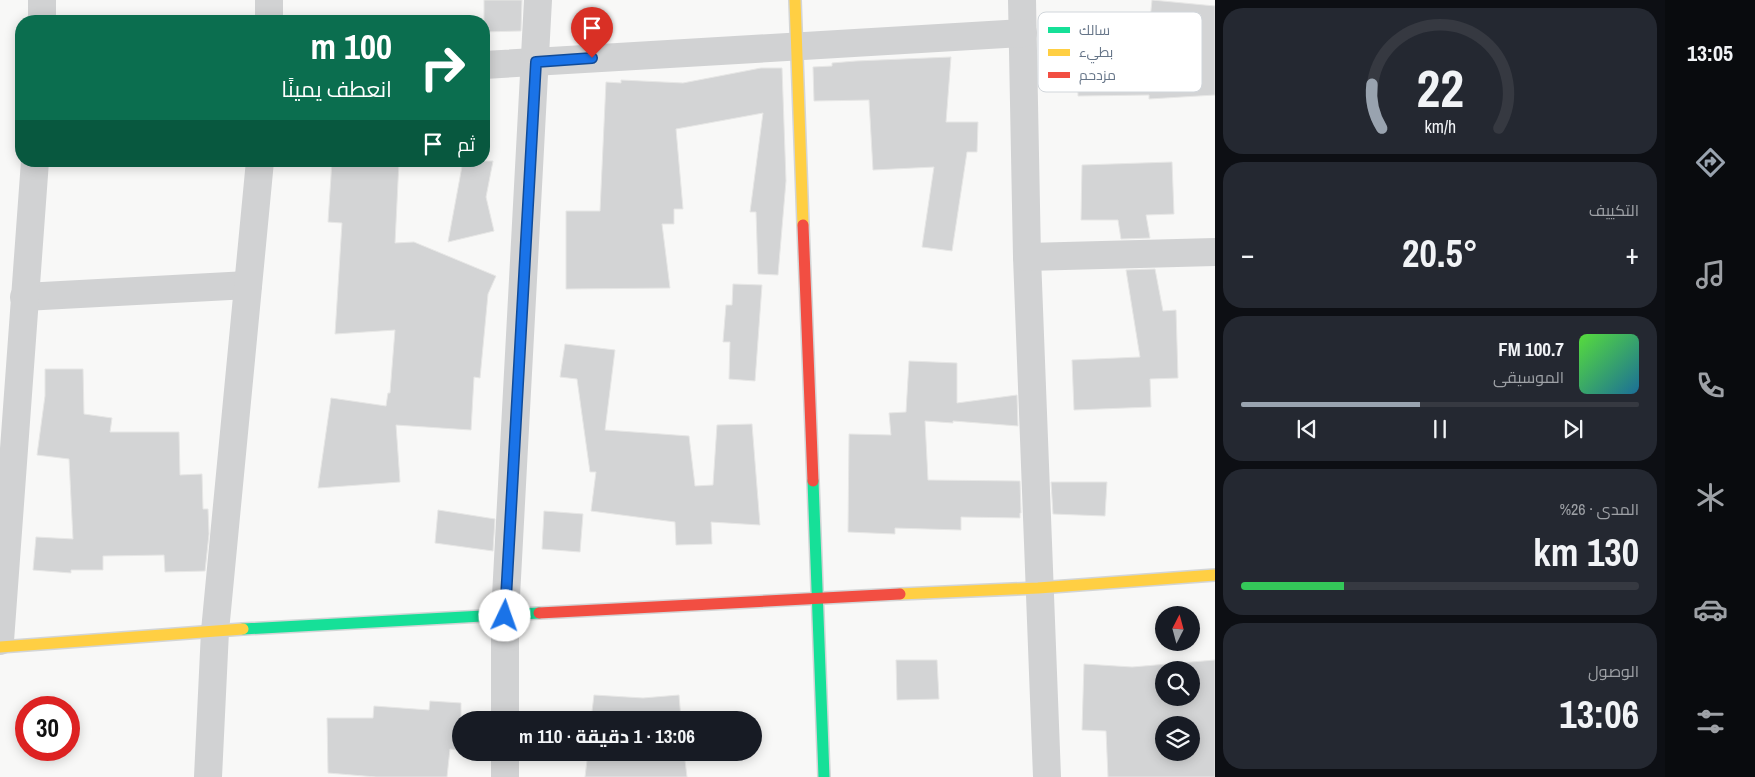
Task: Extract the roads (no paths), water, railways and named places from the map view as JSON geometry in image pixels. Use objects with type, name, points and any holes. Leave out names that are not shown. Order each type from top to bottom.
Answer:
[{"type":"street","points":[[42,0],[42,15]]},
{"type":"street","points":[[269,0],[269,15]]},
{"type":"street","points":[[505,711],[505,616],[538,0]]},
{"type":"street","points":[[795,0],[824,777]]},
{"type":"street","points":[[1022,0],[1026,256],[1047,777]]},
{"type":"street","points":[[490,65],[1023,33]]},
{"type":"street","points":[[0,642],[35,167]]},
{"type":"street","points":[[208,777],[215,631],[259,167]]},
{"type":"street","points":[[1026,256],[1215,252]]},
{"type":"street","points":[[24,297],[248,286]]},
{"type":"street","points":[[0,648],[215,631],[818,597],[1038,588],[1215,575]]},
{"type":"street","points":[[505,761],[505,777]]}]
